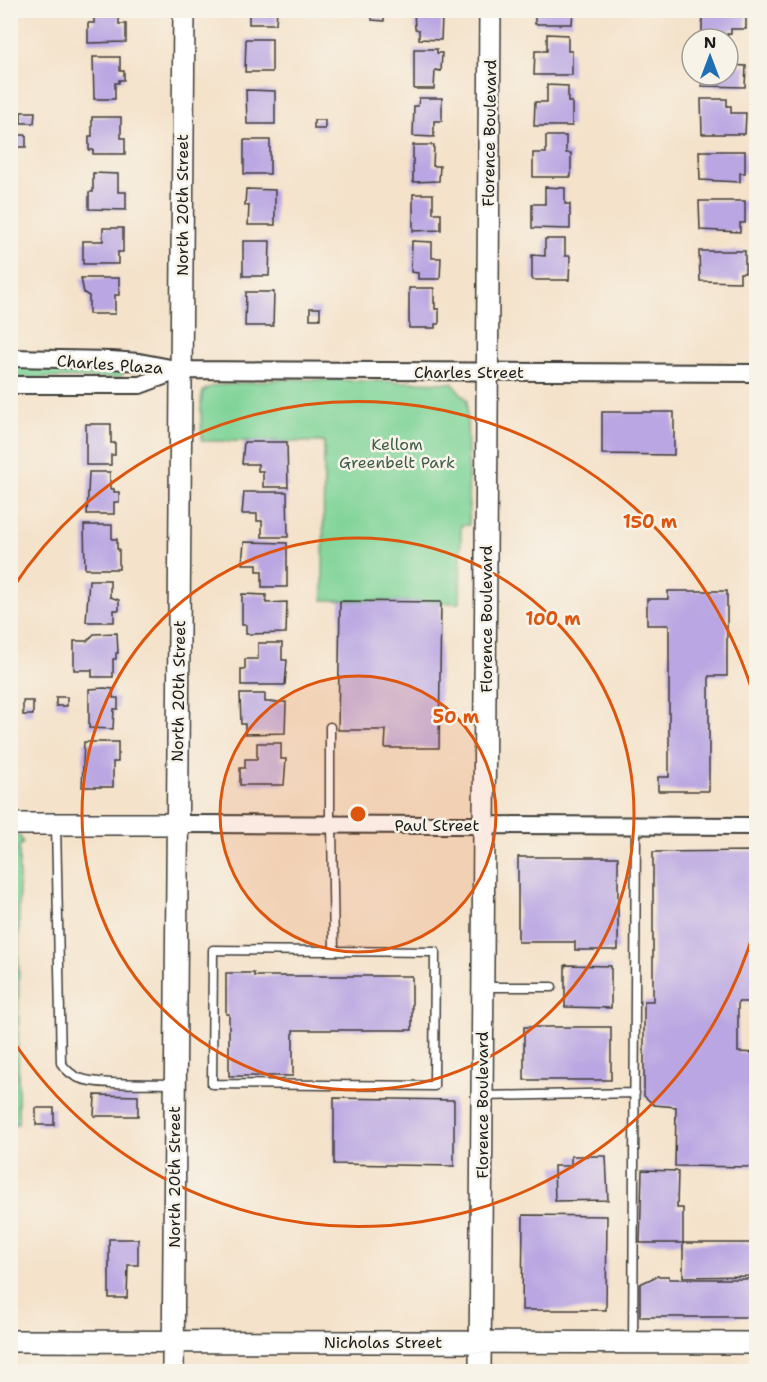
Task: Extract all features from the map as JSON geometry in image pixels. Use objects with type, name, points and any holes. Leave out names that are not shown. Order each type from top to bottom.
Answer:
[{"type":"street","name":"North 20th Street","points":[[173,1371],[184,10]]},
{"type":"street","name":"Florence Boulevard","points":[[480,1371],[490,10]]},
{"type":"street","name":"Charles Plaza","points":[[10,358],[111,360],[139,362],[181,370]]},
{"type":"street","name":"Charles Plaza","points":[[10,385],[140,385],[181,370]]},
{"type":"street","name":"Charles Street","points":[[181,370],[756,374]]},
{"type":"street","name":"Paul Street","points":[[10,824],[756,826]]},
{"type":"street","name":"Nicholas Street","points":[[10,1341],[756,1343]]},
{"type":"lane","points":[[330,727],[334,951]]},
{"type":"lane","points":[[56,824],[61,1063],[68,1073],[80,1079],[175,1084]]},
{"type":"lane","points":[[633,1343],[636,825]]},
{"type":"lane","points":[[213,950],[334,951],[435,952],[434,1086],[212,1084],[213,950]]},
{"type":"lane","points":[[483,987],[552,987]]},
{"type":"lane","points":[[482,1096],[635,1093]]},
{"type":"green space","points":[[11,365],[123,367],[124,373],[120,378],[11,378]]},
{"type":"green space","name":"Kellom Greenbelt Park","points":[[287,379],[452,383],[467,400],[469,525],[461,525],[460,603],[323,600],[324,442],[202,441],[201,402],[205,390],[212,386]]},
{"type":"green space","points":[[11,836],[20,836],[23,843],[19,847],[18,1124],[10,1124],[10,842],[14,841]]},
{"type":"building","points":[[94,10],[119,10],[119,24],[126,24],[126,42],[88,43],[88,23],[94,23]]},
{"type":"building","points":[[249,10],[277,10],[276,24],[249,24]]},
{"type":"building","points":[[414,10],[435,10],[435,18],[442,19],[441,40],[419,39],[419,30],[415,29]]},
{"type":"building","points":[[535,10],[573,10],[572,24],[535,24]]},
{"type":"building","points":[[702,10],[746,10],[746,29],[702,27]]},
{"type":"building","points":[[372,12],[384,12],[384,21],[372,20]]},
{"type":"building","points":[[547,34],[568,35],[568,51],[572,51],[572,75],[534,75],[535,51],[547,51]]},
{"type":"building","points":[[246,39],[272,39],[272,72],[245,72]]},
{"type":"building","points":[[414,49],[437,49],[437,53],[442,53],[441,71],[435,70],[434,89],[414,89]]},
{"type":"building","points":[[93,57],[120,57],[120,71],[124,71],[124,80],[115,83],[115,99],[94,99]]},
{"type":"building","points":[[740,66],[746,66],[745,87],[740,87]]},
{"type":"building","points":[[547,85],[568,86],[568,102],[572,102],[572,126],[534,126],[535,102],[547,102]]},
{"type":"building","points":[[246,90],[275,91],[275,124],[247,124]]},
{"type":"building","points":[[419,98],[442,98],[442,121],[434,121],[434,137],[413,136],[414,106],[418,106]]},
{"type":"building","points":[[701,99],[727,99],[727,106],[731,106],[731,113],[746,113],[745,134],[702,134]]},
{"type":"building","points":[[21,112],[35,112],[34,123],[21,123]]},
{"type":"building","points":[[92,117],[121,117],[121,138],[125,138],[125,154],[93,154],[93,150],[89,150]]},
{"type":"building","points":[[314,120],[325,120],[325,129],[314,129]]},
{"type":"building","points":[[14,135],[26,135],[26,147],[15,147]]},
{"type":"building","points":[[546,136],[566,136],[566,153],[571,153],[571,177],[533,177],[533,153],[546,153]]},
{"type":"building","points":[[244,140],[270,140],[270,174],[244,174]]},
{"type":"building","points":[[413,145],[434,145],[433,166],[440,166],[439,181],[413,182]]},
{"type":"building","points":[[699,151],[745,151],[745,173],[740,173],[740,182],[700,180]]},
{"type":"building","points":[[93,173],[118,174],[118,192],[126,192],[126,210],[89,209],[89,192],[93,192]]},
{"type":"building","points":[[545,187],[565,188],[565,204],[570,204],[570,229],[532,228],[532,204],[545,204]]},
{"type":"building","points":[[246,189],[275,190],[275,225],[248,225],[249,205],[245,205]]},
{"type":"building","points":[[413,194],[433,194],[433,213],[441,213],[441,230],[413,231]]},
{"type":"building","points":[[699,201],[745,201],[745,223],[740,223],[740,232],[700,230]]},
{"type":"building","points":[[103,228],[123,228],[123,252],[118,252],[118,264],[83,264],[83,241],[103,241]]},
{"type":"building","points":[[545,239],[565,239],[565,256],[570,256],[569,280],[532,280],[532,255],[545,256]]},
{"type":"building","points":[[243,241],[270,241],[269,276],[243,276]]},
{"type":"building","points":[[412,241],[432,242],[432,258],[441,258],[440,279],[418,279],[418,273],[411,272]]},
{"type":"building","points":[[699,251],[745,251],[745,273],[740,273],[740,282],[700,281]]},
{"type":"building","points":[[81,278],[119,278],[119,295],[115,295],[115,314],[89,314],[89,296],[84,293]]},
{"type":"building","points":[[409,288],[434,288],[435,309],[439,309],[439,324],[435,324],[435,328],[409,328]]},
{"type":"building","points":[[246,292],[274,292],[273,326],[245,326]]},
{"type":"building","points":[[310,308],[320,308],[320,319],[310,319]]},
{"type":"building","points":[[602,412],[674,412],[674,455],[602,454]]},
{"type":"building","points":[[86,424],[111,424],[111,443],[115,443],[115,455],[111,455],[111,465],[86,465]]},
{"type":"building","points":[[244,442],[287,442],[288,487],[263,487],[263,471],[258,471],[258,464],[242,464]]},
{"type":"building","points":[[89,472],[110,472],[110,489],[119,492],[119,502],[114,502],[114,514],[87,514]]},
{"type":"building","points":[[244,492],[287,492],[288,537],[262,537],[262,521],[257,521],[257,514],[242,514]]},
{"type":"building","points":[[84,525],[112,525],[112,539],[117,539],[117,549],[119,549],[119,569],[85,569]]},
{"type":"building","points":[[244,542],[287,543],[287,587],[262,587],[262,571],[257,571],[257,564],[242,564]]},
{"type":"building","points":[[89,580],[110,580],[110,597],[119,600],[119,610],[114,610],[114,622],[86,622]]},
{"type":"building","points":[[668,591],[727,591],[727,676],[709,676],[709,791],[658,791],[658,777],[669,777],[669,625],[647,625],[647,599],[668,599]]},
{"type":"building","points":[[242,594],[266,595],[266,603],[287,602],[286,633],[246,634],[246,625],[242,625]]},
{"type":"building","points":[[340,601],[441,602],[439,748],[385,748],[386,730],[338,730]]},
{"type":"building","points":[[117,633],[118,653],[116,653],[116,659],[113,659],[113,677],[92,677],[92,670],[74,670],[74,641],[87,641],[94,634]]},
{"type":"building","points":[[258,643],[282,643],[282,660],[287,660],[285,685],[241,685],[241,669],[245,669],[245,659],[258,659]]},
{"type":"building","points":[[89,689],[113,689],[113,698],[118,698],[118,709],[114,709],[113,729],[89,728]]},
{"type":"building","points":[[240,694],[265,694],[265,702],[286,702],[285,733],[245,734],[245,724],[241,724]]},
{"type":"building","points":[[56,697],[67,697],[67,706],[56,706]]},
{"type":"building","points":[[23,701],[33,701],[33,715],[23,715]]},
{"type":"building","points":[[84,742],[118,742],[118,762],[113,762],[113,787],[82,787]]},
{"type":"building","points":[[257,743],[281,743],[281,759],[286,759],[284,785],[240,785],[240,768],[245,768],[245,759],[257,759]]},
{"type":"building","points":[[756,851],[756,1002],[738,1002],[738,1052],[756,1053],[756,1167],[675,1166],[676,1107],[654,1105],[644,1096],[644,1001],[653,1001],[653,852]]},
{"type":"building","points":[[518,857],[618,857],[618,950],[575,950],[575,942],[518,942]]},
{"type":"building","points":[[565,965],[611,966],[611,1008],[565,1007]]},
{"type":"building","points":[[226,973],[254,973],[254,976],[412,976],[412,1030],[293,1030],[293,1076],[229,1076],[229,1014],[226,1014]]},
{"type":"building","points":[[524,1027],[611,1027],[611,1080],[524,1080]]},
{"type":"building","points":[[95,1095],[138,1096],[138,1116],[94,1116]]},
{"type":"building","points":[[334,1098],[454,1100],[454,1166],[334,1164]]},
{"type":"building","points":[[36,1108],[54,1108],[54,1125],[36,1125]]},
{"type":"building","points":[[571,1156],[606,1156],[608,1200],[555,1201],[554,1166],[571,1166]]},
{"type":"building","points":[[642,1170],[678,1171],[677,1208],[683,1208],[683,1243],[640,1243]]},
{"type":"building","points":[[523,1215],[607,1216],[606,1310],[522,1310]]},
{"type":"building","points":[[109,1239],[138,1239],[138,1265],[128,1265],[127,1298],[109,1298]]},
{"type":"building","points":[[683,1243],[756,1243],[756,1276],[683,1277]]},
{"type":"building","points":[[657,1276],[669,1276],[669,1279],[756,1279],[756,1317],[640,1317],[640,1284]]}]
